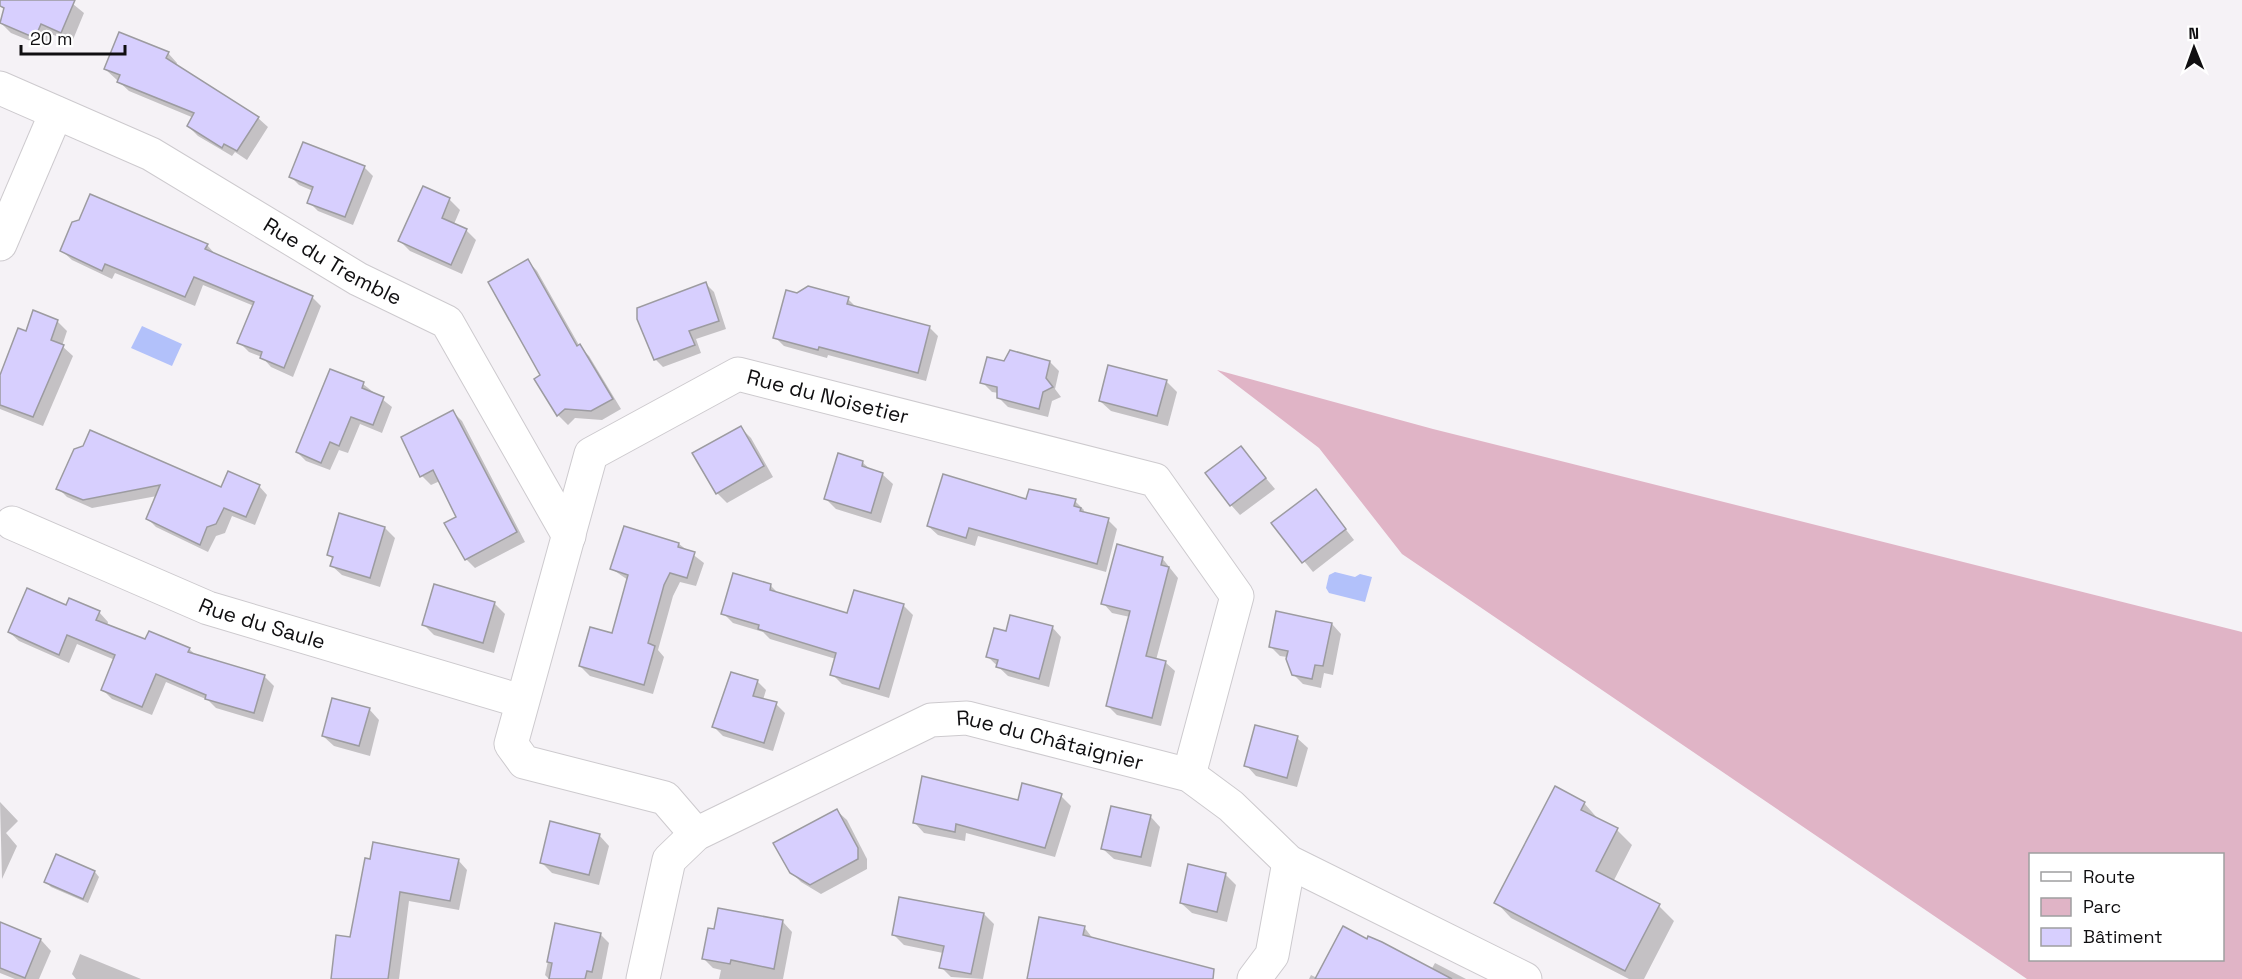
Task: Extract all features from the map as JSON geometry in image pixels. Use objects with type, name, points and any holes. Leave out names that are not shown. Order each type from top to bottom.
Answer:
[{"type":"street","name":"Rue du Tremble","points":[[0,88],[151,153],[358,279],[447,322],[569,536]]},
{"type":"street","points":[[0,244],[56,113]]},
{"type":"street","name":"Rue du Noisetier","points":[[696,834],[665,798],[525,762],[511,744],[591,454],[738,374],[1155,480],[1237,596],[1189,776]]},
{"type":"street","name":"Rue du Saule","points":[[4,528],[208,608],[521,701]]},
{"type":"street","name":"Rue du Châtaignier","points":[[643,979],[669,860],[696,834],[931,720],[967,718],[1189,776],[1231,806],[1289,862],[1525,979]]},
{"type":"street","points":[[1254,979],[1272,955],[1289,862]]},
{"type":"green space","points":[[1217,370],[1433,429],[2242,632],[2242,979],[2027,979],[1402,554],[1319,448]]},
{"type":"water","points":[[142,326],[182,344],[172,366],[131,348]]},
{"type":"water","points":[[1335,572],[1355,577],[1360,574],[1372,577],[1365,602],[1329,593],[1326,588],[1329,575]]},
{"type":"building","points":[[0,0],[75,0],[61,33],[41,24],[35,38],[0,23],[4,8],[0,6]]},
{"type":"building","points":[[119,32],[169,52],[166,58],[259,117],[237,151],[224,144],[222,148],[187,126],[194,113],[117,82],[120,75],[104,69]]},
{"type":"building","points":[[303,142],[365,166],[345,217],[307,203],[313,187],[289,177]]},
{"type":"building","points":[[423,186],[450,198],[442,218],[467,229],[451,265],[398,241]]},
{"type":"building","points":[[90,194],[208,244],[205,249],[313,296],[284,368],[260,358],[262,352],[237,343],[254,302],[194,277],[185,297],[105,264],[102,271],[60,251],[72,222],[79,220]]},
{"type":"building","points":[[528,259],[577,346],[580,344],[613,399],[591,411],[565,409],[557,416],[534,379],[540,375],[488,282]]},
{"type":"building","points":[[706,282],[719,321],[689,331],[695,345],[654,360],[637,319],[637,308]]},
{"type":"building","points":[[808,286],[849,297],[847,304],[930,326],[918,373],[819,347],[818,350],[773,338],[786,290],[797,293]]},
{"type":"building","points":[[33,310],[58,320],[51,340],[64,345],[33,417],[0,405],[0,375],[18,328],[26,331]]},
{"type":"building","points":[[1010,350],[1050,361],[1046,378],[1053,387],[1043,392],[1039,409],[997,398],[997,387],[980,383],[987,357],[1004,361]]},
{"type":"building","points":[[1108,365],[1167,380],[1157,416],[1099,401]]},
{"type":"building","points":[[330,369],[364,382],[362,388],[384,397],[373,425],[351,417],[339,446],[330,442],[321,463],[296,452]]},
{"type":"building","points":[[453,410],[517,532],[465,560],[444,523],[456,517],[433,470],[420,477],[401,437]]},
{"type":"building","points":[[741,426],[764,466],[716,494],[692,453]]},
{"type":"building","points":[[90,430],[221,487],[228,471],[260,485],[246,517],[224,508],[216,524],[207,527],[200,545],[146,519],[160,485],[83,500],[56,489],[74,449],[83,446]]},
{"type":"building","points":[[1241,446],[1266,478],[1230,506],[1205,473]]},
{"type":"building","points":[[838,453],[863,461],[862,466],[883,473],[871,513],[824,499]]},
{"type":"building","points":[[943,474],[1026,499],[1029,489],[1076,499],[1074,506],[1081,508],[1080,511],[1109,518],[1097,564],[969,528],[966,538],[927,526]]},
{"type":"building","points":[[1316,489],[1346,529],[1302,563],[1271,523]]},
{"type":"building","points":[[339,513],[385,527],[370,578],[330,566],[333,557],[327,555]]},
{"type":"building","points":[[624,526],[679,543],[678,547],[695,552],[687,578],[670,573],[664,585],[648,643],[655,646],[644,685],[579,666],[590,627],[612,633],[628,575],[610,569]]},
{"type":"building","points":[[1117,544],[1163,557],[1161,565],[1169,567],[1146,656],[1166,661],[1152,718],[1106,706],[1130,611],[1101,604]]},
{"type":"building","points":[[733,573],[771,584],[770,590],[847,613],[854,590],[904,604],[879,689],[830,675],[836,653],[758,629],[759,625],[721,614]]},
{"type":"building","points":[[434,584],[495,602],[483,643],[422,625]]},
{"type":"building","points":[[27,588],[66,605],[69,598],[100,611],[96,620],[145,639],[149,631],[190,648],[188,652],[265,675],[254,713],[205,699],[206,695],[156,674],[142,707],[101,690],[115,655],[67,635],[59,655],[8,632]]},
{"type":"building","points":[[1276,611],[1332,623],[1323,666],[1315,665],[1312,679],[1292,675],[1286,659],[1288,651],[1269,647]]},
{"type":"building","points":[[1010,615],[1053,626],[1039,679],[996,667],[998,660],[986,657],[994,628],[1006,631]]},
{"type":"building","points":[[731,672],[758,680],[753,696],[777,702],[764,743],[712,727]]},
{"type":"building","points":[[332,698],[370,708],[359,746],[322,736]]},
{"type":"building","points":[[1255,725],[1298,736],[1287,778],[1244,766]]},
{"type":"building","points":[[922,776],[1018,800],[1022,783],[1062,794],[1045,848],[956,824],[955,832],[913,823]]},
{"type":"building","points":[[1555,786],[1585,802],[1581,810],[1618,828],[1596,871],[1660,904],[1625,971],[1494,903]]},
{"type":"building","points":[[1111,806],[1151,815],[1141,857],[1101,849]]},
{"type":"building","points":[[837,809],[858,848],[858,859],[810,885],[790,873],[773,843]]},
{"type":"building","points":[[550,821],[600,834],[589,875],[540,863]]},
{"type":"building","points":[[373,842],[459,859],[450,901],[400,892],[388,979],[331,979],[336,935],[350,937],[365,858],[370,859]]},
{"type":"building","points":[[56,854],[95,871],[83,899],[44,882]]},
{"type":"building","points":[[1188,864],[1226,873],[1217,912],[1180,903]]},
{"type":"building","points":[[899,897],[984,913],[971,974],[939,968],[944,946],[892,935]]},
{"type":"building","points":[[718,908],[783,920],[774,969],[731,960],[730,964],[702,959],[708,928],[714,929]]},
{"type":"building","points":[[1039,917],[1085,926],[1083,935],[1214,969],[1213,979],[1027,979]]},
{"type":"building","points":[[0,922],[41,939],[25,978],[0,968]]},
{"type":"building","points":[[555,923],[601,933],[592,972],[587,971],[585,979],[549,979],[552,963],[547,962]]},
{"type":"building","points":[[1343,926],[1367,939],[1368,936],[1382,942],[1452,979],[1315,979]]}]
